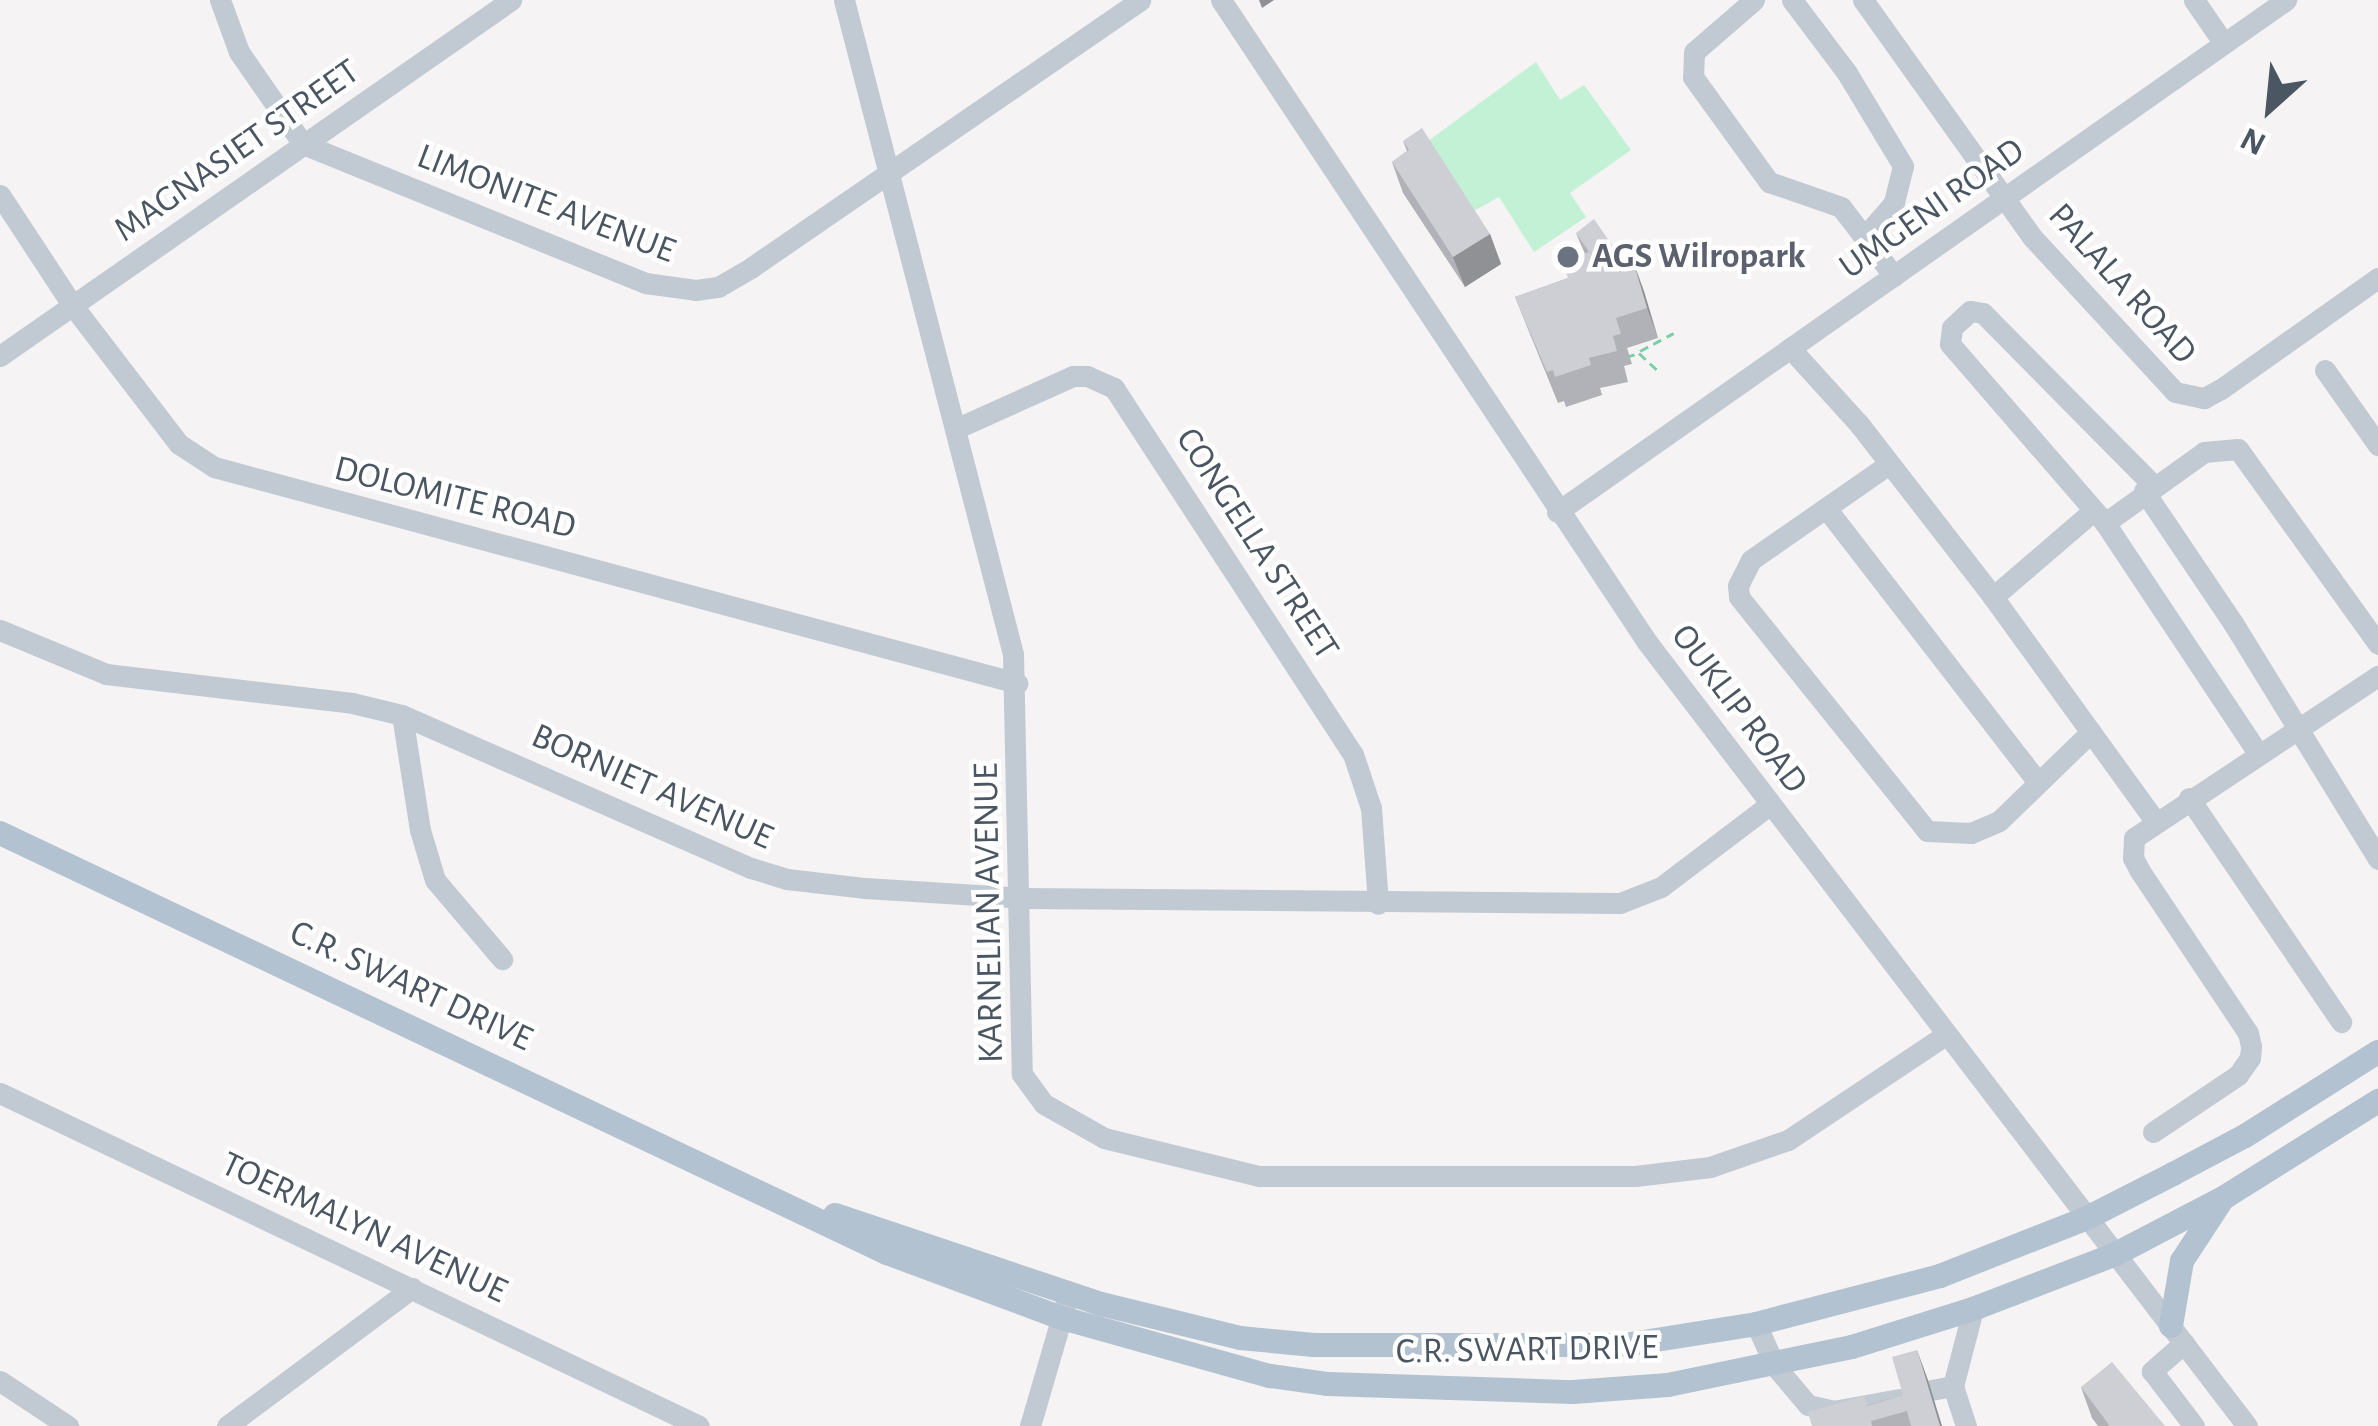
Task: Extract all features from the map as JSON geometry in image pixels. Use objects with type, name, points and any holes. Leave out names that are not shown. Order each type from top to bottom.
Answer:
[{"type":"main road","name":"C.R. SWART DRIVE","points":[[0,833],[792,1204],[886,1253],[1062,1318],[1270,1376],[1384,1389],[1573,1392],[1668,1385],[1775,1366],[1973,1309],[2114,1255],[2225,1197],[2378,1101]]},
{"type":"main road","name":"C.R. SWART DRIVE","points":[[792,1204],[1069,1292],[1240,1338],[1314,1345],[1624,1345],[1756,1324],[1940,1276],[2087,1218],[2246,1136],[2378,1052]]},
{"type":"main road","points":[[2177,1334],[2182,1262],[2225,1197]]},
{"type":"street","points":[[220,0],[239,52],[303,145]]},
{"type":"street","name":"MAGNASIET STREET","points":[[0,356],[511,0]]},
{"type":"street","name":"KARNELIAN AVENUE","points":[[844,0],[1017,683],[1022,1074],[1053,1112],[1093,1134],[1198,1166],[1258,1176],[1635,1176],[1710,1167],[1788,1141],[1944,1036]]},
{"type":"street","name":"LIMONITE AVENUE","points":[[303,145],[645,284],[696,290],[732,281],[1140,0]]},
{"type":"street","name":"OUKLIP ROAD","points":[[1220,0],[1557,512],[1768,805],[2247,1426]]},
{"type":"street","points":[[1754,0],[1694,52],[1693,77],[1769,182],[1841,207],[1894,276]]},
{"type":"street","points":[[1792,0],[1847,73],[1903,166],[1894,202],[1866,235]]},
{"type":"street","points":[[1863,0],[2003,200]]},
{"type":"street","points":[[2194,0],[2223,42]]},
{"type":"street","name":"UMGENI ROAD","points":[[1557,512],[2286,0]]},
{"type":"street","name":"DOLOMITE ROAD","points":[[0,195],[74,306],[179,444],[214,467],[1017,683]]},
{"type":"street","name":"PALALA ROAD","points":[[2003,200],[2162,384],[2189,399],[2221,389],[2378,278]]},
{"type":"street","points":[[2258,752],[2099,517],[1950,344],[1952,328],[1970,311],[1987,317],[2148,488],[2378,859]]},
{"type":"street","points":[[1790,348],[1993,597],[2155,821]]},
{"type":"street","points":[[2325,370],[2378,445]]},
{"type":"street","name":"CONGELLA STREET","points":[[955,429],[1073,376],[1087,376],[1114,388],[1353,754],[1371,808],[1378,904]]},
{"type":"street","points":[[1993,597],[2099,517],[2204,452],[2238,449],[2378,644]]},
{"type":"street","points":[[1889,464],[1750,560],[1738,585],[1739,597],[1928,831],[1971,833],[1999,821],[2091,731]]},
{"type":"street","points":[[1826,508],[2038,782]]},
{"type":"street","name":"BORNIET AVENUE","points":[[0,630],[106,674],[352,703],[402,715],[770,875],[865,888],[1022,898],[1378,904],[1640,899],[1768,805]]},
{"type":"street","points":[[2153,1132],[2238,1075],[2250,1058],[2251,1046],[2248,1033],[2133,858],[2134,838],[2378,676]]},
{"type":"street","points":[[402,715],[420,830],[435,880],[502,959]]},
{"type":"street","points":[[2188,798],[2341,1022]]},
{"type":"street","name":"TOERMALYN AVENUE","points":[[0,1093],[699,1426]]},
{"type":"street","points":[[227,1426],[412,1288]]},
{"type":"street","points":[[1030,1426],[1069,1292]]},
{"type":"street","points":[[1966,1426],[1942,1388],[1973,1309]]},
{"type":"street","points":[[1756,1324],[1775,1366],[1797,1398],[1821,1412],[1898,1400],[1898,1426]]},
{"type":"street","points":[[2177,1334],[2152,1371],[2194,1426]]},
{"type":"street","points":[[0,1381],[68,1426]]},
{"type":"path","points":[[1639,353],[1642,345],[1674,333]]},
{"type":"path","points":[[1619,359],[1639,353]]},
{"type":"path","points":[[1639,353],[1658,371]]},
{"type":"green space","points":[[1536,62],[1560,100],[1584,85],[1631,150],[1570,193],[1586,217],[1534,252],[1499,197],[1470,213],[1428,141]]},
{"type":"building","points":[[1422,128],[1490,234],[1453,257],[1392,162],[1409,150],[1403,141]]},
{"type":"building","points":[[1594,219],[1616,251],[1599,257],[1597,249],[1589,252],[1576,233]]},
{"type":"building","points":[[1597,249],[1599,257],[1619,250],[1624,264],[1633,261],[1647,308],[1616,318],[1621,334],[1613,336],[1617,351],[1589,358],[1591,365],[1555,377],[1553,370],[1547,372],[1515,297],[1568,278],[1563,262]]},
{"type":"building","points":[[1917,1350],[1940,1426],[1911,1426],[1907,1411],[1871,1421],[1872,1426],[1812,1426],[1808,1412],[1864,1396],[1867,1406],[1903,1395],[1892,1357]]},
{"type":"building","points":[[2112,1362],[2165,1426],[2108,1426],[2081,1387]]},
{"type":"place","name":"AGS Wilropark","points":[[1568,257]]}]
